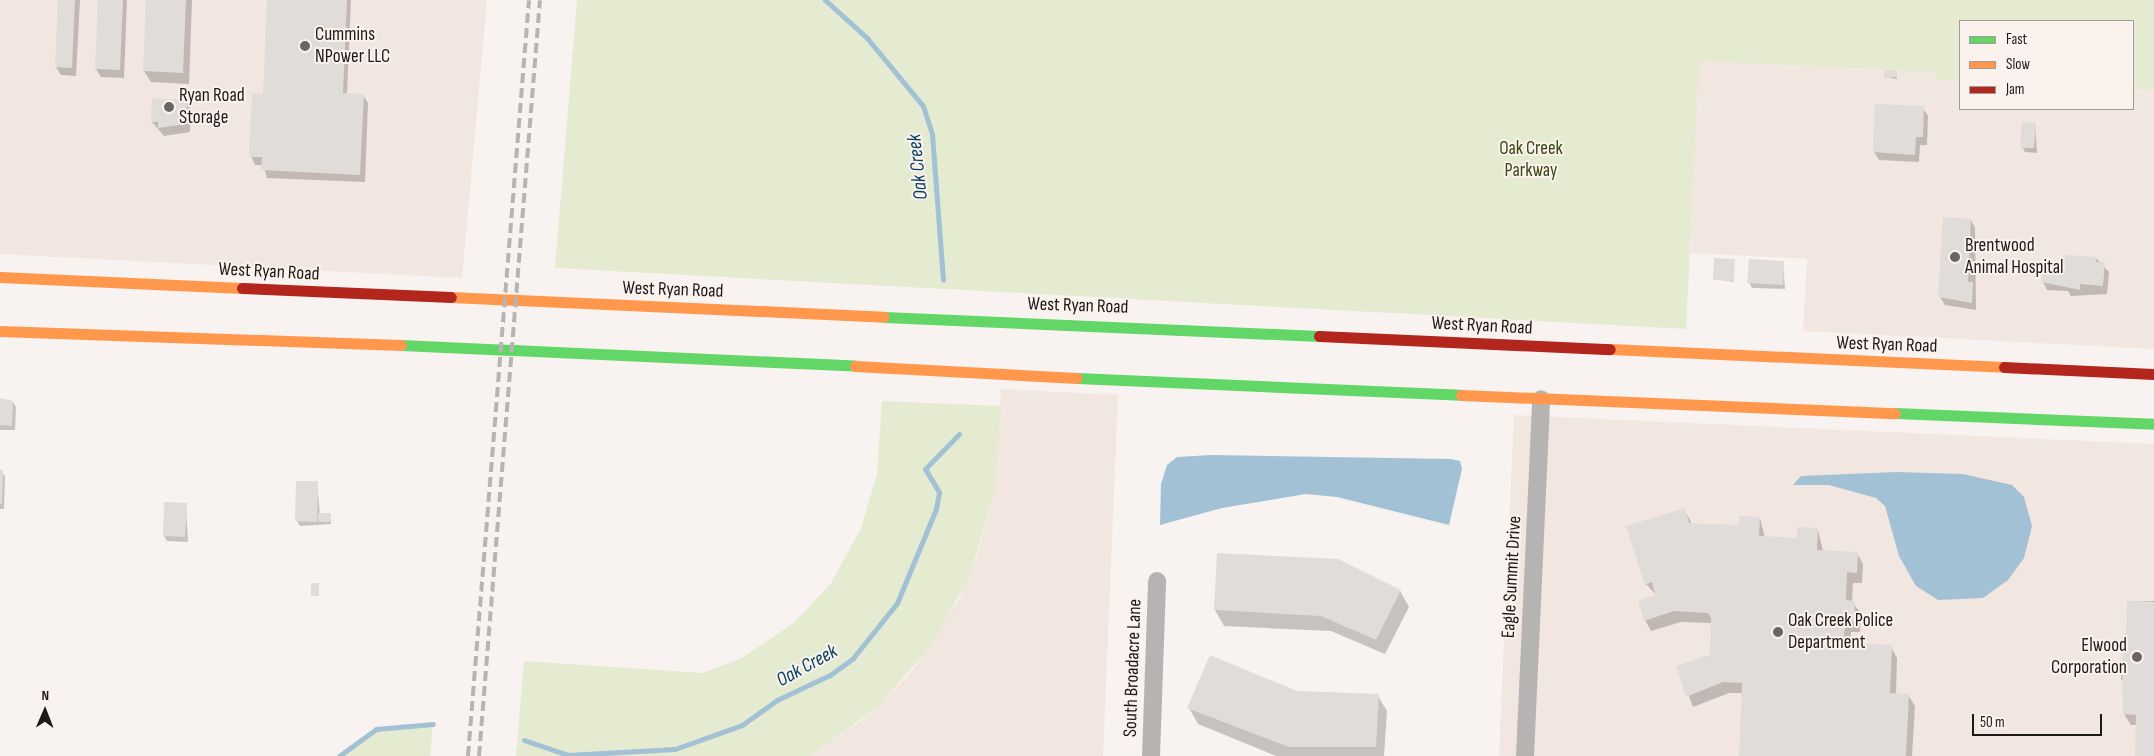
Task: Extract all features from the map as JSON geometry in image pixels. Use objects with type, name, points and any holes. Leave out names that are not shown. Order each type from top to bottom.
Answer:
[{"type":"main road","name":"West Ryan Road","points":[[0,277],[2154,374]]},
{"type":"main road","points":[[0,331],[525,349],[1542,399],[2154,424]]},
{"type":"street","name":"Eagle Summit Drive","points":[[1525,756],[1542,399]]},
{"type":"street","name":"South Broadacre Lane","points":[[1151,756],[1157,581]]},
{"type":"shaded area","points":[[0,0],[487,0],[462,278],[0,254]]},
{"type":"shaded area","points":[[1698,61],[1935,72],[1935,80],[1959,81],[1959,110],[2134,110],[2134,89],[2154,90],[2154,349],[1803,331],[1807,259],[1690,253]]},
{"type":"shaded area","points":[[1001,389],[1118,395],[1103,756],[811,756],[865,718],[910,674],[958,601],[977,556],[994,495]]},
{"type":"shaded area","points":[[1514,415],[2154,444],[2154,756],[1499,756]]},
{"type":"green space","name":"Oak Creek Parkway","points":[[577,0],[2154,0],[2154,90],[2134,89],[2134,20],[1959,20],[1959,81],[1935,80],[1935,72],[1699,61],[1686,329],[555,268]]},
{"type":"green space","points":[[882,401],[1001,406],[994,495],[970,575],[933,643],[879,706],[811,756],[516,756],[524,661],[702,673],[740,659],[795,622],[831,583],[861,528],[877,474]]},
{"type":"green space","points":[[404,724],[433,724],[430,756],[339,756],[376,729]]},
{"type":"water","points":[[1212,455],[1451,459],[1460,461],[1462,469],[1449,525],[1337,497],[1306,494],[1222,508],[1160,525],[1161,484],[1167,465],[1177,457]]},
{"type":"water","points":[[1896,472],[1963,474],[2012,485],[2024,497],[2032,526],[2024,558],[2008,580],[1983,598],[1938,600],[1916,586],[1899,556],[1885,506],[1876,498],[1829,485],[1793,485],[1801,476]]},
{"type":"building","points":[[58,0],[75,0],[72,68],[55,67]]},
{"type":"building","points":[[98,0],[123,0],[120,70],[95,69]]},
{"type":"building","points":[[146,0],[186,0],[183,73],[143,71]]},
{"type":"building","name":"Cummins NPower LLC","points":[[267,0],[347,0],[343,93],[364,94],[360,175],[261,170],[262,157],[249,157],[252,93],[263,94]]},
{"type":"building","points":[[1896,70],[1897,77],[1884,78],[1884,71]]},
{"type":"building","name":"Ryan Road Storage","points":[[152,98],[187,100],[186,124],[158,128],[158,122],[151,122]]},
{"type":"building","points":[[1875,104],[1924,106],[1923,137],[1916,137],[1915,155],[1873,152]]},
{"type":"building","points":[[2022,122],[2036,123],[2034,148],[2020,148]]},
{"type":"building","name":"Brentwood Animal Hospital","points":[[1943,217],[1971,219],[1968,282],[1973,282],[1972,303],[1938,297]]},
{"type":"building","points":[[2063,255],[2097,257],[2096,262],[2105,262],[2103,286],[2080,284],[2080,290],[2041,282],[2043,263],[2063,265]]},
{"type":"building","points":[[1714,258],[1735,259],[1734,281],[1713,280]]},
{"type":"building","points":[[1749,259],[1784,261],[1783,285],[1747,283]]},
{"type":"building","points":[[0,398],[13,401],[12,426],[0,425]]},
{"type":"building","points":[[0,470],[3,470],[2,504],[0,504]]},
{"type":"building","points":[[296,481],[318,481],[317,522],[295,521]]},
{"type":"building","points":[[164,502],[187,503],[185,537],[163,536]]},
{"type":"building","name":"Oak Creek Police Department","points":[[1685,508],[1689,523],[1739,525],[1739,516],[1760,517],[1759,536],[1797,538],[1797,527],[1818,528],[1817,550],[1858,552],[1857,573],[1847,572],[1846,600],[1855,601],[1854,622],[1845,621],[1844,643],[1892,645],[1890,693],[1909,694],[1906,756],[1739,756],[1742,683],[1723,682],[1686,697],[1676,666],[1710,655],[1711,618],[1708,613],[1674,611],[1644,621],[1638,601],[1655,595],[1652,582],[1645,585],[1626,526]]},
{"type":"building","points":[[318,513],[331,513],[330,522],[318,522]]},
{"type":"building","points":[[1217,553],[1338,559],[1401,590],[1376,640],[1321,616],[1214,610]]},
{"type":"building","points":[[311,583],[319,583],[319,596],[311,596]]},
{"type":"building","name":"Elwood Corporation","points":[[2127,601],[2154,602],[2154,756],[2135,756],[2136,715],[2123,714],[2122,636],[2126,636]]},
{"type":"building","points":[[1210,655],[1297,691],[1379,694],[1376,747],[1289,747],[1187,708]]},
{"type":"waterway","name":"Oak Creek","points":[[825,0],[867,38],[923,106],[932,134],[943,280]]},
{"type":"waterway","name":"Oak Creek","points":[[524,740],[568,755],[675,749],[742,725],[777,700],[830,675],[853,658],[897,603],[936,509],[939,492],[925,469],[959,434]]},
{"type":"waterway","name":"Oak Creek","points":[[339,756],[376,729],[433,724]]},
{"type":"railway","points":[[468,756],[529,0]]},
{"type":"railway","points":[[479,756],[540,0]]},
{"type":"traffic: fast","points":[[884,317],[1319,336]]},
{"type":"traffic: fast","points":[[401,345],[855,366]]},
{"type":"traffic: fast","points":[[1077,378],[1461,395]]},
{"type":"traffic: fast","points":[[1895,413],[2154,424]]},
{"type":"traffic: slow","points":[[0,277],[242,288]]},
{"type":"traffic: slow","points":[[451,297],[884,317]]},
{"type":"traffic: slow","points":[[0,331],[401,345]]},
{"type":"traffic: slow","points":[[1610,349],[2004,367]]},
{"type":"traffic: slow","points":[[855,366],[1077,378]]},
{"type":"traffic: slow","points":[[1461,395],[1895,413]]},
{"type":"traffic: jam","points":[[242,288],[451,297]]},
{"type":"traffic: jam","points":[[1319,336],[1610,349]]},
{"type":"traffic: jam","points":[[2004,367],[2154,374]]},
{"type":"place","name":"Cummins NPower LLC","points":[[305,46]]},
{"type":"place","name":"Ryan Road Storage","points":[[169,107]]},
{"type":"place","name":"Brentwood Animal Hospital","points":[[1955,257]]},
{"type":"place","name":"Oak Creek Police Department","points":[[1778,632]]},
{"type":"place","name":"Elwood Corporation","points":[[2137,657]]}]
